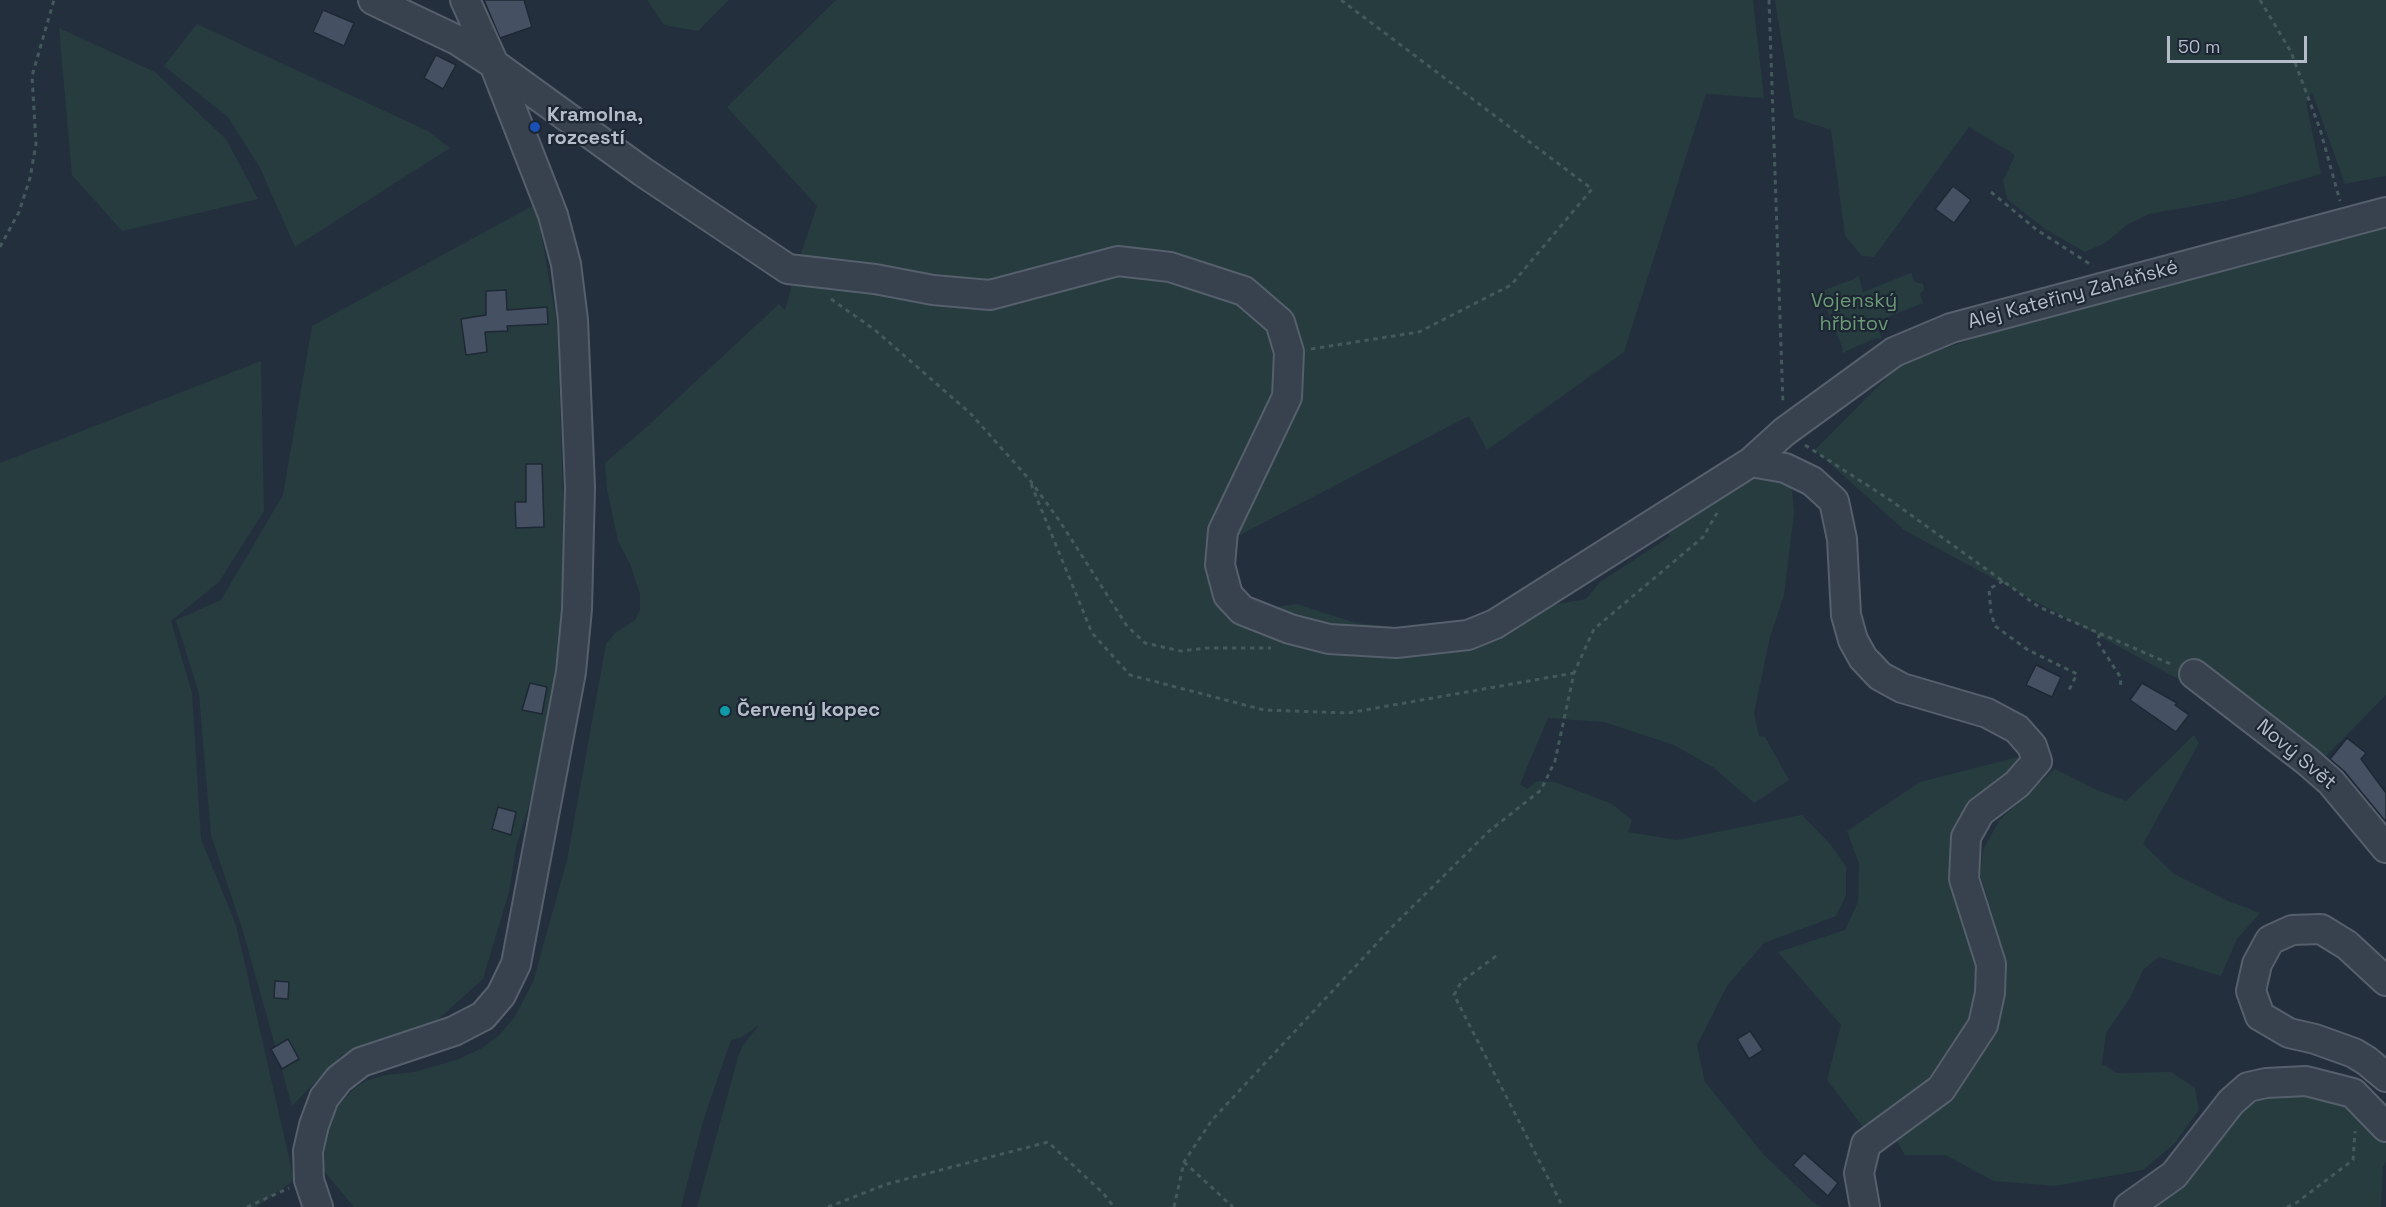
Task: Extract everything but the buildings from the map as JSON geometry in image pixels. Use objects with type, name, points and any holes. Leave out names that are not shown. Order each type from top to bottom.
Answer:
[{"type":"street","name":"Alej Kateřiny Zaháňské","points":[[373,0],[457,40],[494,64],[643,172],[788,268],[875,279],[933,290],[990,295],[1118,261],[1170,267],[1244,291],[1280,322],[1289,352],[1287,397],[1223,531],[1220,565],[1228,595],[1242,610],[1290,629],[1329,639],[1396,643],[1468,635],[1495,624],[1751,462],[1784,432],[1894,352],[1951,328],[2386,212]]},
{"type":"street","points":[[318,1207],[309,1180],[308,1151],[324,1098],[339,1079],[361,1062],[454,1031],[483,1016],[501,995],[516,964],[571,672],[578,609],[580,487],[573,320],[566,264],[553,215],[494,64],[465,0]]},
{"type":"street","points":[[1751,462],[1785,468],[1812,480],[1834,501],[1842,539],[1846,615],[1853,640],[1863,658],[1880,675],[1902,688],[1987,713],[2017,729],[2032,746],[2037,761],[2017,784],[1980,812],[1966,837],[1964,879],[1991,964],[1990,993],[1983,1024],[1941,1089],[1866,1144],[1859,1173],[1865,1207]]},
{"type":"street","name":"Nový Svět","points":[[2194,674],[2331,782],[2386,848]]},
{"type":"street","points":[[2386,981],[2347,945],[2321,929],[2292,930],[2270,940],[2257,964],[2251,991],[2260,1016],[2289,1033],[2354,1053],[2386,1077]]},
{"type":"street","points":[[2129,1207],[2174,1175],[2230,1102],[2248,1088],[2266,1083],[2306,1081],[2353,1093],[2386,1126]]},
{"type":"path","points":[[0,247],[19,212],[30,178],[36,144],[32,76],[54,0]]},
{"type":"path","points":[[1289,352],[1419,332],[1511,285],[1592,189],[1341,0]]},
{"type":"path","points":[[1769,0],[1784,432],[1890,500],[2039,607],[2194,674]]},
{"type":"path","points":[[2260,0],[2291,52],[2320,129],[2346,222]]},
{"type":"path","points":[[1991,192],[2037,230],[2094,267],[2107,286]]},
{"type":"path","points":[[827,296],[875,330],[971,414],[1029,479],[1059,520],[1127,626],[1144,643],[1181,651],[1207,648],[1274,648]]},
{"type":"path","points":[[1029,479],[1092,633],[1130,675],[1264,710],[1348,714],[1574,673]]},
{"type":"path","points":[[1174,1207],[1184,1162],[1212,1120],[1394,924],[1488,832],[1540,790],[1555,761],[1574,673],[1594,629],[1703,537],[1718,511]]},
{"type":"path","points":[[2003,581],[1989,590],[1995,627],[2028,650],[2077,674],[2069,690]]},
{"type":"path","points":[[2100,634],[2097,641],[2121,678],[2120,689]]},
{"type":"path","points":[[1496,956],[1461,982],[1454,995],[1563,1207]]},
{"type":"path","points":[[2287,1207],[2353,1160],[2356,1128]]},
{"type":"path","points":[[828,1207],[887,1184],[1047,1142],[1103,1193],[1114,1207]]},
{"type":"path","points":[[1184,1162],[1233,1207]]},
{"type":"path","points":[[247,1207],[276,1192],[309,1180]]},
{"type":"green space","points":[[647,0],[729,0],[698,31],[664,25]]},
{"type":"green space","points":[[836,0],[1753,0],[1764,98],[1706,94],[1624,352],[1487,450],[1469,416],[1234,538],[1231,557],[1237,587],[1262,609],[1297,604],[1356,623],[1412,629],[1586,599],[1600,582],[1669,537],[1668,521],[1737,476],[1791,477],[1794,513],[1784,595],[1770,637],[1754,713],[1759,736],[1765,737],[1789,780],[1754,803],[1714,768],[1674,745],[1604,722],[1548,718],[1520,784],[1527,789],[1538,781],[1555,782],[1612,804],[1632,820],[1628,832],[1677,840],[1802,815],[1830,844],[1846,866],[1846,895],[1836,916],[1764,943],[1727,986],[1697,1045],[1705,1082],[1764,1155],[1813,1202],[1822,1207],[697,1207],[738,1057],[743,1045],[759,1025],[742,1037],[731,1040],[704,1118],[681,1207],[354,1207],[324,1171],[325,1135],[339,1104],[355,1088],[366,1081],[385,1075],[415,1072],[459,1059],[482,1048],[498,1036],[514,1018],[533,982],[567,860],[606,644],[615,633],[635,620],[640,610],[640,594],[630,564],[618,541],[607,489],[605,463],[779,304],[785,310],[817,206],[727,107]]},
{"type":"green space","points":[[1775,0],[2386,0],[2386,176],[2345,184],[2312,92],[2306,102],[2321,174],[2234,199],[2149,214],[2127,225],[2105,243],[2085,252],[2045,229],[2007,199],[2003,181],[2015,155],[1969,127],[1874,257],[1862,256],[1845,236],[1831,130],[1794,118]]},
{"type":"green space","points":[[197,24],[428,131],[450,148],[295,247],[260,168],[228,117],[164,66]]},
{"type":"green space","points":[[59,28],[155,72],[226,139],[258,199],[122,231],[72,175]]},
{"type":"green space","points":[[536,204],[557,325],[567,601],[545,753],[516,847],[509,892],[483,979],[433,1024],[342,1055],[292,1106],[242,928],[211,835],[199,694],[176,620],[221,600],[283,495],[312,326]]},
{"type":"green space","points":[[2386,226],[2386,695],[2324,758],[1904,530],[1815,450],[1900,364],[1975,338]]},
{"type":"green space","name":"Vojenský hřbitov","points":[[1911,273],[1915,282],[1923,284],[1924,290],[1920,294],[1923,303],[1875,322],[1882,339],[1876,338],[1842,352],[1843,349],[1819,292],[1857,276],[1863,292]]},
{"type":"green space","points":[[261,361],[264,511],[219,582],[171,621],[192,693],[201,839],[236,925],[294,1180],[257,1207],[0,1207],[0,463]]},
{"type":"green space","points":[[2194,735],[2199,743],[2143,844],[2174,874],[2226,900],[2260,913],[2237,939],[2221,976],[2159,957],[2143,970],[2130,998],[2106,1033],[2102,1064],[2117,1073],[2171,1072],[2195,1088],[2199,1110],[2174,1144],[2143,1170],[2055,1186],[1994,1181],[1945,1155],[1905,1155],[1896,1140],[1905,1125],[2003,997],[2004,955],[1980,873],[1983,850],[2000,819],[2055,769],[2097,790],[2126,801]]},
{"type":"green space","points":[[2018,757],[2013,768],[1959,816],[1950,863],[1956,894],[1982,987],[1959,1045],[1940,1072],[1863,1127],[1827,1080],[1841,1025],[1778,952],[1845,930],[1858,902],[1859,864],[1847,831],[1920,782]]},
{"type":"green space","points":[[2308,1093],[2353,1110],[2386,1135],[2386,1162],[2383,1167],[2381,1207],[2148,1207],[2249,1098]]},
{"type":"place","name":"Kramolna, rozcestí","points":[[535,127]]},
{"type":"place","name":"Červený kopec","points":[[725,711]]}]
